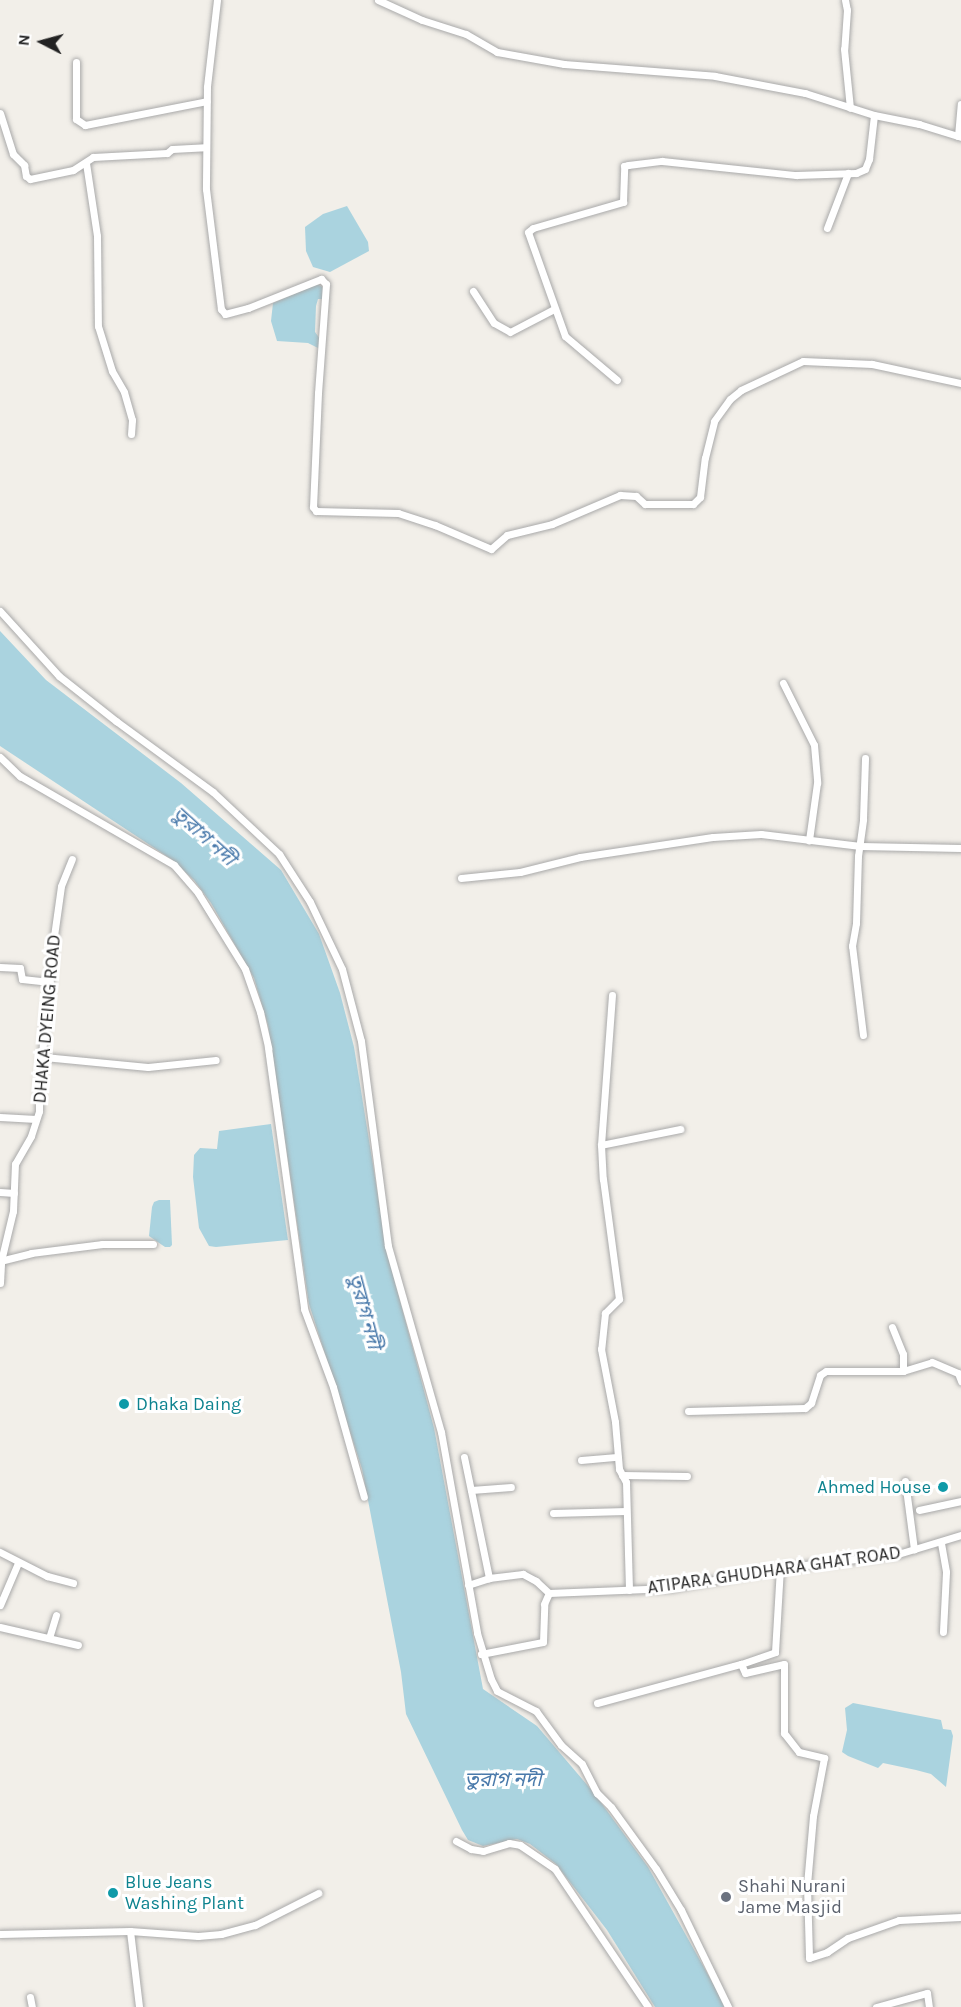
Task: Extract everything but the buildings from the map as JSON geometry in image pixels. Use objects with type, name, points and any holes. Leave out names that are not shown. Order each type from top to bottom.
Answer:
[{"type":"street","points":[[216,0],[205,147],[210,233],[221,309],[225,314],[248,308],[321,279],[326,284],[318,393],[313,507],[316,511],[398,513],[435,525],[490,549],[507,535],[552,524],[621,495],[636,496],[645,504],[693,504],[699,497],[707,447],[714,421],[730,399],[741,390],[782,368],[803,361],[872,364],[961,383]]},
{"type":"street","points":[[378,0],[422,20],[466,34],[497,52],[564,64],[715,76],[806,93],[874,115],[919,124],[959,137],[961,104]]},
{"type":"street","points":[[845,0],[847,10],[844,49],[850,108]]},
{"type":"street","points":[[76,62],[76,119],[85,126],[207,101]]},
{"type":"street","points":[[0,112],[13,154],[24,165],[26,176],[30,179],[73,170],[93,158],[167,153],[172,149],[205,147]]},
{"type":"street","points":[[617,381],[565,336],[528,232],[533,228],[623,202],[624,166],[662,161],[796,175],[848,173],[865,169],[874,115]]},
{"type":"street","points":[[86,163],[97,236],[98,326],[112,371],[124,392],[132,420],[131,434]]},
{"type":"street","points":[[826,228],[848,173]]},
{"type":"street","points":[[473,291],[494,322],[510,332],[554,309]]},
{"type":"street","points":[[0,611],[59,676],[229,808],[279,854],[310,902],[342,969],[361,1041],[388,1246],[441,1432],[481,1654],[497,1691],[536,1711],[561,1745],[582,1764],[597,1793],[656,1869],[681,1911],[729,2007]]},
{"type":"street","points":[[783,683],[814,745],[817,783],[809,840]]},
{"type":"street","points":[[0,757],[20,776],[174,865],[216,918],[246,969],[260,1012],[268,1048],[304,1309],[333,1387],[363,1497]]},
{"type":"street","points":[[863,1035],[852,946],[856,923],[865,758]]},
{"type":"street","points":[[461,878],[520,872],[580,857],[713,837],[761,834],[860,846],[961,848]]},
{"type":"street","name":"DHAKA DYEING ROAD","points":[[0,1283],[1,1261],[13,1212],[15,1164],[31,1136],[36,1119],[61,886],[72,859]]},
{"type":"street","points":[[0,967],[20,968],[22,979],[50,982]]},
{"type":"street","points":[[612,995],[601,1145],[603,1179],[619,1299],[605,1313],[601,1349],[615,1422],[617,1457],[626,1482],[629,1590]]},
{"type":"street","points":[[44,1057],[148,1067],[216,1060]]},
{"type":"street","points":[[0,1117],[36,1119]]},
{"type":"street","points":[[601,1145],[680,1129]]},
{"type":"street","points":[[0,1192],[14,1192]]},
{"type":"street","points":[[1,1261],[31,1253],[102,1244],[153,1244]]},
{"type":"street","points":[[892,1327],[903,1354],[903,1371]]},
{"type":"street","points":[[688,1411],[805,1408],[811,1403],[822,1372],[903,1371],[932,1362],[952,1368],[958,1373],[961,1381]]},
{"type":"street","points":[[464,1457],[489,1578]]},
{"type":"street","points":[[581,1460],[617,1457]]},
{"type":"street","points":[[622,1475],[687,1476]]},
{"type":"street","points":[[905,1481],[914,1549]]},
{"type":"street","points":[[471,1490],[511,1487]]},
{"type":"street","points":[[919,1510],[961,1501]]},
{"type":"street","points":[[553,1514],[626,1511]]},
{"type":"street","name":"ATIPARA GHUDHARA GHAT ROAD","points":[[549,1593],[670,1588],[780,1568],[876,1558],[941,1543],[961,1535]]},
{"type":"street","points":[[941,1543],[946,1572],[942,1632]]},
{"type":"street","points":[[0,1552],[18,1563],[73,1583]]},
{"type":"street","points":[[0,1605],[18,1563]]},
{"type":"street","points":[[780,1568],[775,1652],[777,1659],[784,1664]]},
{"type":"street","points":[[468,1585],[489,1578],[523,1574],[536,1581],[549,1593],[543,1604],[543,1642],[481,1654]]},
{"type":"street","points":[[50,1638],[56,1615]]},
{"type":"street","points":[[0,1627],[78,1645]]},
{"type":"street","points":[[597,1703],[741,1664],[775,1652]]},
{"type":"street","points":[[741,1664],[746,1673],[784,1664]]},
{"type":"street","points":[[784,1664],[784,1733],[799,1752],[824,1758],[813,1816],[807,1885],[809,1958],[827,1952],[861,1932],[899,1920],[961,1917]]},
{"type":"street","points":[[456,1841],[471,1850],[483,1851],[509,1843],[520,1845],[555,1869],[648,2007]]},
{"type":"street","points":[[0,1934],[130,1931],[198,1936],[221,1934],[255,1925],[318,1893]]},
{"type":"street","points":[[130,1931],[139,2007]]},
{"type":"street","points":[[876,2007],[927,1993],[929,2007]]},
{"type":"street","points":[[30,1997],[32,2007]]},
{"type":"water","points":[[347,206],[368,242],[369,251],[330,272],[313,267],[306,251],[305,227],[323,214]]},
{"type":"water","points":[[317,284],[324,288],[323,299],[318,299],[316,306],[315,332],[320,339],[320,349],[308,343],[277,341],[271,321],[273,303]]},
{"type":"water","name":"তুরাগ নদী","points":[[0,631],[46,680],[181,783],[281,870],[319,934],[340,993],[354,1047],[387,1252],[434,1428],[483,1689],[537,1726],[594,1793],[648,1867],[726,2007],[655,2007],[607,1930],[556,1864],[530,1844],[517,1839],[483,1846],[468,1840],[462,1830],[406,1714],[401,1672],[362,1469],[309,1304],[268,1025],[254,978],[211,903],[194,880],[171,859],[0,746]]},
{"type":"water","points":[[271,1124],[288,1240],[209,1246],[199,1228],[193,1177],[194,1155],[200,1148],[217,1149],[219,1131]]},
{"type":"water","points":[[170,1200],[172,1245],[170,1247],[165,1247],[149,1236],[152,1207],[154,1202]]},
{"type":"water","points":[[853,1703],[941,1720],[943,1729],[951,1730],[953,1736],[946,1787],[931,1774],[883,1763],[878,1768],[842,1752],[847,1730],[845,1708]]},
{"type":"place","name":"Dhaka Daing","points":[[124,1404]]},
{"type":"place","name":"Ahmed House","points":[[943,1487]]},
{"type":"place","name":"Blue Jeans Washing Plant","points":[[113,1893]]},
{"type":"place","name":"Shahi Nurani Jame Masjid","points":[[726,1897]]}]
